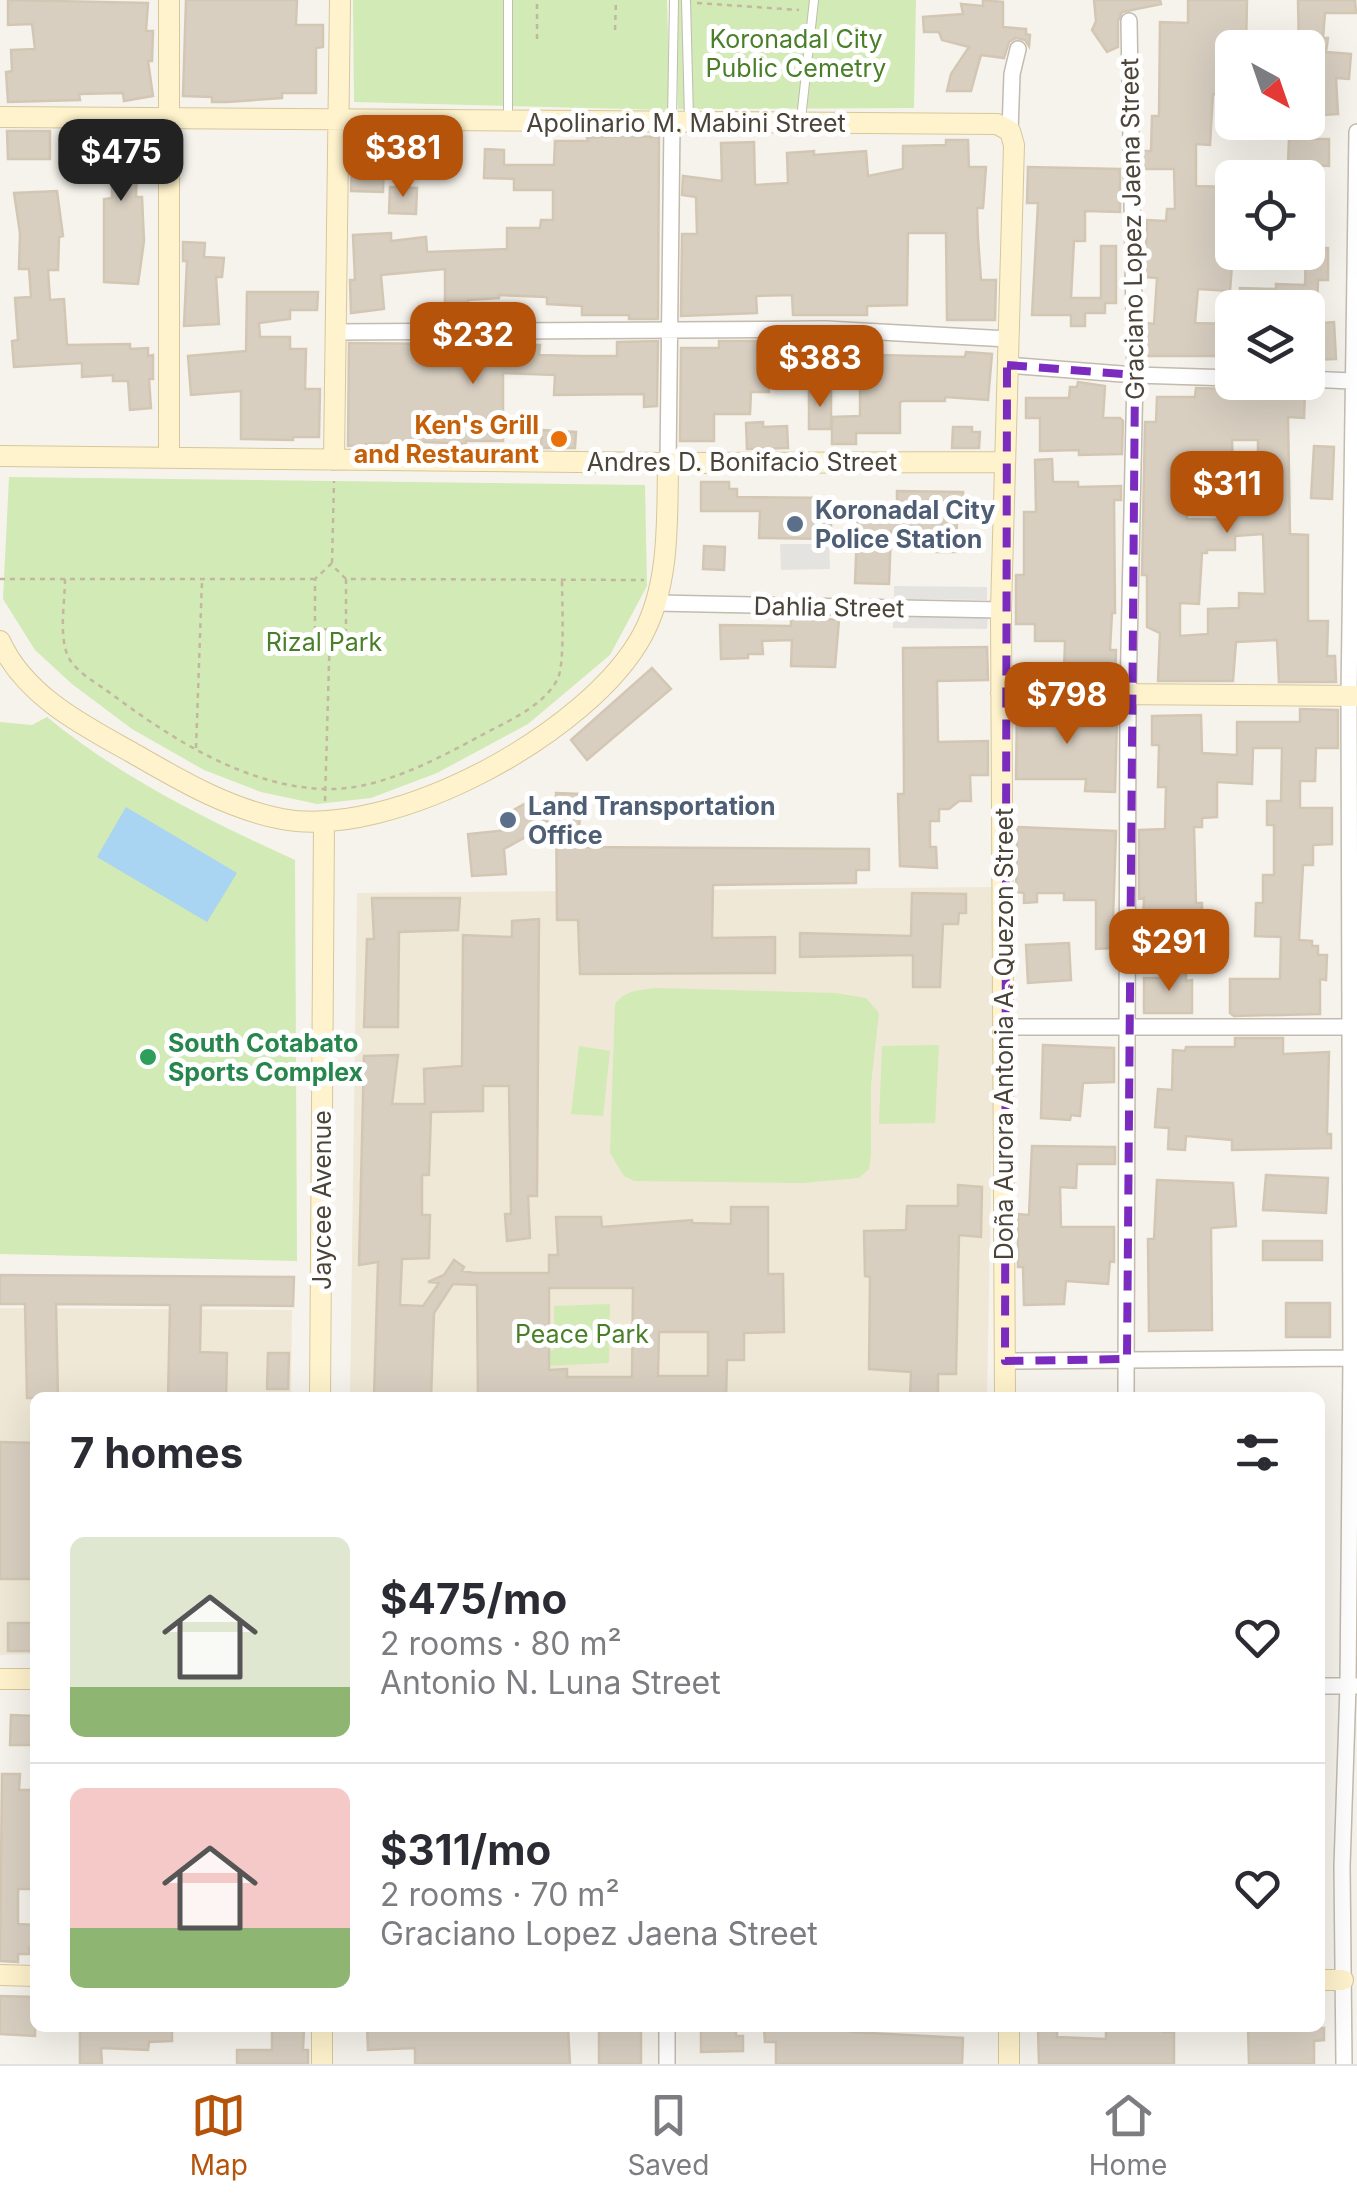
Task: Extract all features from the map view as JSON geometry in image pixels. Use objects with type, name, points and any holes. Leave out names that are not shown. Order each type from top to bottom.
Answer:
[{"type":"street","points":[[168,0],[169,458]]},
{"type":"street","points":[[334,460],[340,0]]},
{"type":"street","name":"Graciano Lopez Jaena Street","points":[[1126,1392],[1128,695],[1134,375],[1129,21]]},
{"type":"street","points":[[1010,131],[1012,74],[1018,49]]},
{"type":"street","name":"Apolinario M. Mabini Street","points":[[0,117],[997,124],[1010,131]]},
{"type":"street","points":[[0,641],[27,680],[59,710],[158,768],[240,807],[283,820],[324,822],[372,815],[423,800],[483,772],[552,729],[590,699],[621,666],[642,636],[656,603],[668,463],[681,123]]},
{"type":"street","name":"Doña Aurora Antonia A. Quezon Street","points":[[1005,1392],[1001,610],[1014,145],[1010,131]]},
{"type":"street","points":[[1344,2064],[1350,2041],[1343,1980],[1350,1866],[1353,1686],[1348,1027],[1354,850],[1351,380],[1357,132]]},
{"type":"street","points":[[334,332],[826,330],[1008,338]]},
{"type":"street","points":[[1007,365],[1215,377]]},
{"type":"street","points":[[1325,380],[1351,380]]},
{"type":"street","name":"Andres D. Bonifacio Street","points":[[0,456],[668,463],[1004,462]]},
{"type":"street","name":"Dahlia Street","points":[[656,603],[1001,610]]},
{"type":"street","points":[[1002,694],[1353,696]]},
{"type":"street","name":"Jaycee Avenue","points":[[320,1392],[324,822]]},
{"type":"street","points":[[1005,1026],[1348,1027]]},
{"type":"street","points":[[1005,1361],[1350,1358]]},
{"type":"street","points":[[0,1679],[30,1679]]},
{"type":"street","points":[[1325,1686],[1353,1686]]},
{"type":"street","points":[[0,1975],[30,1976]]},
{"type":"street","points":[[1325,1980],[1343,1980]]},
{"type":"street","points":[[322,2032],[322,2064]]},
{"type":"street","points":[[666,2064],[667,2032]]},
{"type":"street","points":[[1008,2064],[1009,2032]]},
{"type":"lane","points":[[508,0],[508,122]]},
{"type":"lane","points":[[674,0],[681,123]]},
{"type":"lane","points":[[800,123],[814,0]]},
{"type":"lane","points":[[681,123],[686,1]]},
{"type":"path","points":[[536,39],[537,0]]},
{"type":"path","points":[[615,30],[616,0]]},
{"type":"path","points":[[686,1],[813,11]]},
{"type":"path","points":[[315,579],[315,630],[346,630],[346,579],[332,564],[334,460]]},
{"type":"path","points":[[0,579],[315,579],[332,564]]},
{"type":"path","points":[[65,579],[68,657],[83,673],[144,719],[196,749],[276,783],[325,790],[366,786],[444,756],[545,696],[560,676],[562,580]]},
{"type":"path","points":[[196,749],[202,579]]},
{"type":"path","points":[[346,579],[660,580]]},
{"type":"path","points":[[324,822],[330,630]]},
{"type":"highlighted area","points":[[1007,365],[1135,375],[1127,1359],[1005,1361]]},
{"type":"shaded area","points":[[780,544],[829,544],[830,569],[781,570]]},
{"type":"shaded area","points":[[894,586],[987,587],[987,600],[894,599]]},
{"type":"shaded area","points":[[893,616],[988,617],[987,629],[893,628]]},
{"type":"shaded area","points":[[991,887],[993,1086],[987,1392],[350,1392],[357,893]]},
{"type":"shaded area","points":[[0,1308],[292,1310],[291,1392],[30,1392],[30,1654],[0,1655]]},
{"type":"green space","points":[[353,0],[667,0],[670,110],[354,102]]},
{"type":"green space","name":"Koronadal City Public Cemetry","points":[[676,0],[916,0],[914,108],[678,109]]},
{"type":"green space","name":"Rizal Park","points":[[9,477],[645,485],[647,586],[610,655],[528,724],[437,773],[371,798],[317,804],[261,792],[204,770],[132,729],[35,650],[3,599]]},
{"type":"green space","name":"South Cotabato Sports Complex","points":[[47,717],[104,759],[166,796],[295,860],[297,1261],[0,1254],[0,722],[32,725]]},
{"type":"green space","points":[[657,988],[835,993],[866,998],[879,1013],[871,1085],[869,1169],[859,1178],[802,1183],[634,1181],[624,1176],[610,1153],[615,1004],[628,993]]},
{"type":"green space","points":[[939,1045],[935,1123],[879,1124],[882,1046]]},
{"type":"green space","points":[[579,1046],[610,1051],[603,1116],[571,1114]]},
{"type":"green space","name":"Peace Park","points":[[610,1304],[609,1363],[544,1366],[542,1351],[554,1350],[554,1306]]},
{"type":"water","points":[[126,807],[237,873],[207,922],[97,857]]},
{"type":"building","points":[[8,0],[148,3],[146,31],[153,31],[152,61],[148,61],[153,96],[124,101],[123,93],[79,94],[80,100],[8,102],[6,72],[12,71],[11,50],[35,49],[32,24],[8,25]]},
{"type":"building","points":[[186,0],[297,0],[296,25],[323,25],[323,47],[316,48],[316,93],[282,93],[282,98],[227,102],[183,96]]},
{"type":"building","points":[[983,0],[1003,2],[1003,27],[1026,29],[1029,46],[1025,40],[1016,38],[1009,42],[1004,58],[981,55],[971,91],[947,91],[951,74],[969,47],[942,40],[939,32],[924,32],[923,17],[963,14],[961,4],[983,6]]},
{"type":"building","points":[[1094,0],[1160,0],[1161,4],[1122,12],[1118,47],[1107,52],[1092,30],[1096,21]]},
{"type":"building","points":[[1188,0],[1247,0],[1246,30],[1215,30],[1210,145],[1196,144],[1196,186],[1215,187],[1215,270],[1232,270],[1230,290],[1198,289],[1195,323],[1215,324],[1215,356],[1146,356],[1147,323],[1154,324],[1157,278],[1145,277],[1147,220],[1166,221],[1167,209],[1175,209],[1174,169],[1143,169],[1142,151],[1151,151],[1152,116],[1159,116],[1160,22],[1188,23]]},
{"type":"building","points":[[1298,0],[1355,0],[1356,13],[1325,13],[1324,30],[1299,30]]},
{"type":"building","points":[[1325,38],[1326,52],[1351,54],[1349,79],[1336,78],[1338,114],[1325,115]]},
{"type":"building","points":[[7,131],[50,131],[50,159],[8,159]]},
{"type":"building","points":[[128,136],[152,136],[153,161],[137,162],[136,197],[142,197],[144,241],[138,284],[104,282],[104,199],[112,198],[112,172],[83,171],[84,141],[128,141]]},
{"type":"building","points":[[659,137],[658,319],[582,315],[582,306],[547,304],[547,297],[499,295],[468,300],[468,304],[445,304],[445,269],[381,275],[384,309],[351,313],[350,280],[355,280],[353,235],[391,233],[391,241],[426,237],[427,252],[507,249],[507,228],[540,228],[541,220],[553,220],[553,190],[514,190],[514,179],[484,178],[485,149],[504,150],[504,165],[554,165],[555,141]]},
{"type":"building","points":[[440,138],[440,158],[410,158],[410,139]]},
{"type":"building","points":[[1329,139],[1329,166],[1325,166],[1325,160],[1288,160],[1289,140]]},
{"type":"building","points":[[946,140],[968,140],[969,167],[986,167],[983,208],[977,208],[978,238],[981,280],[996,280],[995,320],[947,320],[946,233],[908,233],[907,305],[867,306],[867,315],[793,315],[792,295],[756,296],[757,313],[681,316],[682,234],[697,234],[696,197],[682,195],[683,176],[722,181],[721,143],[754,142],[755,185],[788,183],[787,153],[866,151],[868,176],[903,169],[903,146],[946,145]]},
{"type":"building","points":[[352,166],[384,167],[383,192],[351,191]]},
{"type":"building","points":[[1028,167],[1120,169],[1120,212],[1085,211],[1085,241],[1074,241],[1071,298],[1101,298],[1101,246],[1116,246],[1116,303],[1105,303],[1105,313],[1085,313],[1085,326],[1071,326],[1071,315],[1032,315],[1038,203],[1027,203]]},
{"type":"building","points":[[390,187],[417,188],[416,214],[389,213]]},
{"type":"building","points":[[57,191],[63,236],[59,237],[58,270],[48,270],[50,300],[64,299],[67,345],[130,344],[130,349],[148,348],[148,356],[153,355],[153,379],[149,379],[151,408],[130,410],[128,381],[113,381],[113,375],[82,377],[82,363],[14,367],[12,341],[18,340],[15,298],[31,297],[29,269],[19,269],[20,233],[14,193]]},
{"type":"building","points":[[183,242],[205,243],[204,257],[224,258],[222,277],[216,277],[219,324],[184,326],[187,261],[183,261]]},
{"type":"building","points":[[1328,248],[1328,280],[1318,280],[1318,290],[1240,290],[1276,289],[1276,284],[1305,285],[1305,270],[1325,270]]},
{"type":"building","points":[[247,292],[318,292],[317,310],[290,310],[290,319],[259,323],[260,337],[290,337],[290,349],[306,349],[305,389],[320,389],[319,437],[241,439],[241,391],[191,395],[188,356],[246,351]]},
{"type":"building","points":[[1334,322],[1336,359],[1325,359],[1325,323]]},
{"type":"building","points":[[658,341],[657,406],[644,407],[644,394],[554,395],[555,375],[503,373],[503,441],[405,441],[348,446],[349,343],[540,345],[539,355],[617,356],[617,342]]},
{"type":"building","points":[[719,341],[769,341],[769,392],[751,392],[750,414],[714,414],[714,441],[680,441],[681,348],[719,348]]},
{"type":"building","points":[[966,352],[992,354],[988,400],[945,397],[945,401],[903,401],[900,433],[856,433],[856,444],[832,444],[832,417],[860,416],[860,379],[834,378],[835,354],[965,357]]},
{"type":"building","points":[[1078,382],[1105,386],[1103,418],[1123,421],[1122,454],[1040,451],[1040,418],[1026,418],[1026,398],[1069,398],[1070,387],[1077,387]]},
{"type":"building","points":[[1196,388],[1215,389],[1215,400],[1305,400],[1304,418],[1288,417],[1290,534],[1308,535],[1308,621],[1328,621],[1327,656],[1335,656],[1336,682],[1279,682],[1277,640],[1236,642],[1233,681],[1158,681],[1160,633],[1147,627],[1147,575],[1142,575],[1145,422],[1156,422],[1157,397],[1195,397]],"holes":[[[1232,440],[1258,440],[1258,467],[1233,467]],[[1187,490],[1236,491],[1236,520],[1187,519]],[[1263,534],[1265,594],[1239,593],[1239,608],[1208,609],[1208,634],[1180,636],[1180,603],[1199,604],[1202,553],[1235,550],[1235,536]]]},
{"type":"building","points":[[809,391],[831,391],[831,429],[809,429]]},
{"type":"building","points":[[763,422],[763,427],[787,426],[788,448],[747,449],[746,423]]},
{"type":"building","points":[[953,427],[972,427],[972,432],[980,432],[979,448],[952,448]]},
{"type":"building","points":[[542,430],[576,432],[575,448],[541,448]]},
{"type":"building","points":[[1314,446],[1334,447],[1332,499],[1311,498]]},
{"type":"building","points":[[1052,459],[1053,482],[1078,482],[1078,487],[1121,486],[1121,500],[1114,500],[1115,613],[1110,650],[1116,650],[1115,680],[1016,679],[1016,672],[1064,672],[1065,641],[1035,641],[1035,624],[1016,624],[1016,575],[1024,575],[1024,512],[1036,512],[1035,460]]},
{"type":"building","name":"Koronadal City Police Station","points":[[701,482],[729,482],[729,489],[737,489],[737,497],[831,498],[831,539],[759,538],[760,511],[701,511]]},
{"type":"building","points":[[897,491],[963,492],[963,521],[957,521],[956,552],[936,552],[930,532],[891,531],[889,584],[855,583],[858,509],[897,510]]},
{"type":"building","points":[[704,546],[725,547],[724,570],[703,569]]},
{"type":"building","points":[[791,617],[839,620],[835,667],[791,666],[792,640],[762,641],[763,654],[721,659],[720,625],[791,626]]},
{"type":"building","points":[[987,647],[988,680],[937,681],[938,742],[988,741],[988,775],[970,775],[971,801],[939,809],[939,821],[930,821],[930,847],[936,847],[937,868],[900,866],[898,794],[904,794],[903,648]]},
{"type":"building","points":[[652,668],[671,689],[587,760],[571,740]]},
{"type":"building","points":[[1017,709],[1090,709],[1090,716],[1117,716],[1115,792],[1085,791],[1086,779],[1016,779]]},
{"type":"building","points":[[1300,709],[1338,710],[1338,748],[1316,748],[1315,781],[1300,781],[1300,808],[1332,808],[1332,844],[1313,845],[1313,865],[1303,865],[1299,940],[1312,941],[1312,946],[1318,946],[1318,955],[1327,955],[1326,980],[1320,979],[1320,1014],[1234,1016],[1230,1013],[1230,979],[1280,979],[1281,937],[1255,936],[1256,903],[1263,903],[1263,875],[1274,875],[1274,825],[1267,825],[1267,801],[1281,801],[1282,748],[1253,748],[1252,784],[1217,782],[1217,817],[1202,818],[1202,827],[1194,827],[1196,903],[1202,903],[1202,922],[1224,922],[1224,940],[1151,942],[1150,923],[1143,923],[1144,898],[1139,899],[1139,830],[1165,829],[1166,787],[1158,787],[1159,745],[1152,745],[1152,716],[1201,715],[1202,753],[1237,755],[1237,722],[1300,722]]},
{"type":"building","points":[[556,793],[581,794],[578,847],[869,849],[869,870],[856,870],[856,883],[713,885],[712,938],[775,937],[775,973],[580,974],[578,920],[557,920]]},
{"type":"building","points":[[535,798],[549,824],[504,849],[506,874],[472,876],[468,834],[508,830],[501,817]]},
{"type":"building","points":[[1017,827],[1116,831],[1112,948],[1096,949],[1096,900],[1064,900],[1064,893],[1037,893],[1037,902],[1024,903],[1024,893],[1016,892]]},
{"type":"building","points":[[912,893],[966,894],[966,913],[959,913],[958,924],[943,924],[940,987],[913,987],[913,955],[800,957],[800,933],[911,936]]},
{"type":"building","points":[[372,898],[460,898],[458,930],[399,932],[398,1027],[364,1027],[367,939],[374,939]]},
{"type":"building","points":[[539,919],[537,1196],[528,1196],[530,1238],[507,1241],[505,1214],[511,1214],[509,1086],[483,1086],[483,1111],[431,1112],[429,1175],[422,1175],[422,1215],[430,1215],[429,1258],[402,1259],[400,1305],[423,1306],[439,1283],[428,1282],[444,1275],[454,1260],[464,1267],[462,1271],[474,1273],[549,1273],[549,1255],[558,1255],[556,1217],[601,1217],[602,1227],[692,1220],[731,1224],[731,1207],[768,1207],[768,1274],[783,1274],[784,1332],[744,1333],[744,1360],[727,1360],[726,1392],[478,1392],[477,1285],[453,1284],[434,1313],[431,1392],[374,1392],[378,1262],[359,1265],[364,1056],[398,1055],[392,1104],[425,1104],[424,1069],[462,1066],[463,935],[512,937],[512,921]],"holes":[[[549,1288],[633,1288],[632,1377],[567,1377],[567,1369],[549,1370]],[[659,1332],[708,1332],[708,1376],[658,1376]]]},
{"type":"building","points":[[1069,943],[1071,980],[1028,983],[1026,945]]},
{"type":"building","points":[[1171,967],[1186,967],[1186,981],[1192,980],[1192,1013],[1144,1013],[1144,978],[1172,978]]},
{"type":"building","points":[[1235,1038],[1283,1038],[1283,1054],[1329,1052],[1327,1134],[1331,1134],[1331,1148],[1232,1150],[1232,1140],[1186,1136],[1185,1150],[1168,1149],[1169,1128],[1155,1127],[1158,1089],[1172,1090],[1173,1050],[1235,1047]]},
{"type":"building","points":[[1043,1045],[1114,1048],[1114,1082],[1083,1083],[1080,1116],[1071,1115],[1070,1120],[1041,1118]]},
{"type":"building","points":[[1032,1146],[1115,1147],[1115,1164],[1077,1164],[1076,1188],[1060,1187],[1061,1227],[1114,1227],[1114,1262],[1110,1261],[1108,1284],[1066,1281],[1064,1304],[1024,1305],[1023,1267],[1018,1267],[1018,1214],[1029,1215]]},
{"type":"building","points":[[1266,1175],[1328,1178],[1326,1213],[1263,1210]]},
{"type":"building","points":[[1157,1180],[1233,1183],[1236,1226],[1211,1228],[1212,1330],[1149,1331],[1148,1239],[1154,1239]]},
{"type":"building","points":[[958,1185],[982,1187],[981,1237],[959,1235],[956,1374],[938,1374],[938,1392],[910,1392],[911,1372],[869,1369],[870,1277],[865,1276],[864,1231],[906,1230],[907,1206],[958,1206]]},
{"type":"building","points":[[1263,1241],[1322,1241],[1322,1260],[1263,1260]]},
{"type":"building","points":[[0,1275],[294,1277],[293,1306],[201,1305],[200,1352],[227,1353],[226,1392],[168,1392],[170,1305],[56,1304],[58,1392],[30,1392],[27,1398],[25,1304],[0,1304]]},
{"type":"building","points":[[1286,1303],[1330,1303],[1330,1337],[1286,1337]]},
{"type":"building","points":[[268,1353],[289,1353],[288,1389],[267,1389]]},
{"type":"building","points":[[0,1442],[30,1443],[30,1579],[0,1579]]},
{"type":"building","points":[[8,1623],[30,1623],[30,1651],[8,1651]]},
{"type":"building","points":[[11,1715],[30,1716],[30,1745],[10,1745]]},
{"type":"building","points":[[2,1774],[20,1774],[19,1790],[30,1790],[30,1889],[18,1889],[18,1924],[30,1925],[30,1947],[29,1954],[18,1954],[18,1962],[0,1961]]},
{"type":"building","points":[[0,1996],[30,1997],[30,2032],[35,2032],[35,2036],[0,2034]]},
{"type":"building","points":[[80,2032],[172,2032],[172,2041],[149,2042],[148,2050],[101,2048],[102,2064],[80,2064]]},
{"type":"building","points":[[272,2032],[304,2032],[303,2050],[308,2050],[308,2064],[237,2064],[237,2050],[272,2050]]},
{"type":"building","points":[[367,2032],[568,2032],[570,2064],[415,2064],[415,2048],[368,2050]]},
{"type":"building","points":[[599,2032],[641,2032],[641,2064],[599,2064]]},
{"type":"building","points":[[701,2032],[736,2032],[736,2036],[743,2036],[743,2051],[701,2052]]},
{"type":"building","points":[[764,2032],[963,2038],[962,2064],[776,2064],[776,2042],[765,2042]]},
{"type":"building","points":[[1038,2032],[1057,2032],[1057,2037],[1106,2039],[1106,2032],[1174,2032],[1174,2064],[1039,2064]]},
{"type":"building","points":[[1248,2032],[1324,2032],[1324,2040],[1314,2041],[1314,2064],[1249,2064]]},
{"type":"place","name":"Ken's Grill and Restaurant","points":[[559,439]]},
{"type":"place","name":"Koronadal City Police Station","points":[[795,524]]},
{"type":"place","name":"Land Transportation Office","points":[[508,820]]},
{"type":"place","name":"South Cotabato Sports Complex","points":[[148,1057]]}]
